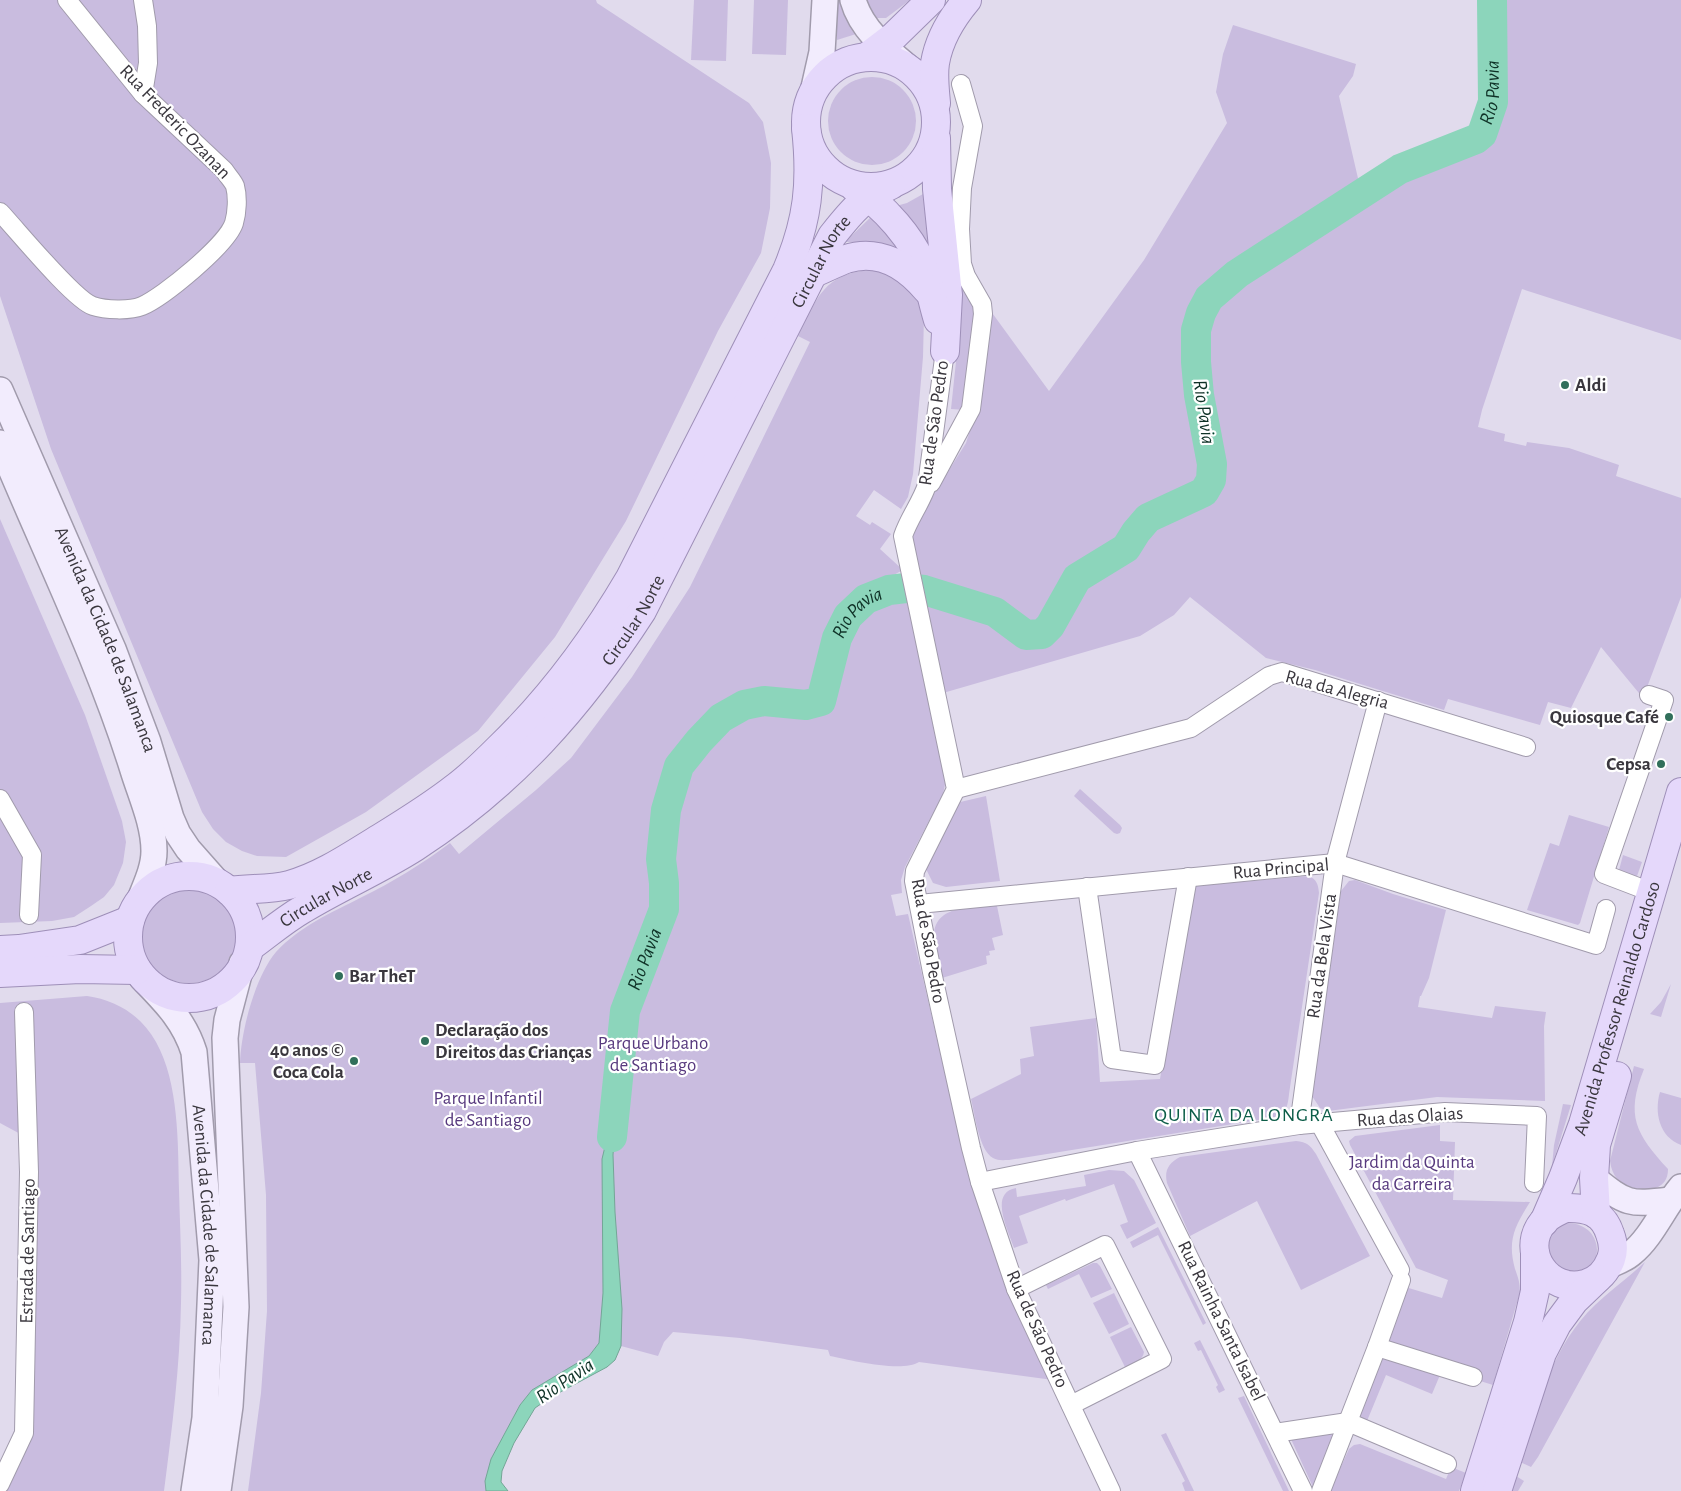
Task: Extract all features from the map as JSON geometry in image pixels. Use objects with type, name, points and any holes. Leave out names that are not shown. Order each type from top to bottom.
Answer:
[{"type":"main road","points":[[875,51],[884,58],[902,64],[916,74],[930,92],[936,121],[932,147],[922,164],[906,177],[870,188],[834,176],[820,163],[810,146],[806,128],[808,108],[813,92],[823,78],[834,68],[875,51],[931,0]]},
{"type":"main road","points":[[945,351],[948,295],[937,189],[934,65],[945,30],[967,0]]},
{"type":"main road","name":"Circular Norte","points":[[223,887],[270,888],[289,884],[306,878],[349,857],[423,811],[458,786],[523,725],[553,691],[606,618],[638,563],[787,270],[798,244],[809,188],[806,128]]},
{"type":"main road","points":[[870,188],[884,211],[920,258],[945,351]]},
{"type":"main road","name":"Circular Norte","points":[[246,955],[303,909],[375,870],[448,824],[498,785],[571,710],[613,655],[642,611],[832,236],[870,188]]},
{"type":"main road","points":[[814,273],[847,258],[867,256],[883,258],[902,266],[917,278],[930,294]]},
{"type":"main road","name":"Avenida Professor Reinaldo Cardoso","points":[[1544,1222],[1583,1124],[1681,792]]},
{"type":"main road","name":"Avenida Professor Reinaldo Cardoso","points":[[1601,1218],[1594,1178],[1596,1145],[1681,858]]},
{"type":"main road","points":[[0,950],[80,940],[134,911],[151,889],[166,880],[184,876],[201,877],[233,894],[244,910],[250,928],[246,955],[232,981],[216,993],[196,999],[176,998],[157,991],[139,974],[131,960],[127,940],[134,911]]},
{"type":"main road","points":[[0,973],[80,968],[139,974]]},
{"type":"main road","points":[[1475,1491],[1528,1322],[1535,1292],[1535,1242],[1538,1231],[1554,1213],[1565,1208],[1578,1208],[1601,1218],[1613,1241],[1613,1254],[1604,1272],[1574,1301],[1557,1324],[1542,1353],[1497,1491]]},
{"type":"main road","points":[[1535,1253],[1545,1274],[1566,1286],[1578,1286],[1589,1283],[1604,1272]]},
{"type":"street","name":"Rua Frederic Ozanan","points":[[0,212],[73,292],[92,306],[116,310],[141,306],[166,291],[217,249],[234,225],[237,205],[235,185],[224,170],[143,94],[66,0]]},
{"type":"street","points":[[142,0],[146,26],[148,63],[143,94]]},
{"type":"street","points":[[813,92],[822,52],[825,0]]},
{"type":"street","points":[[853,0],[875,51]]},
{"type":"street","points":[[923,498],[971,409],[983,314],[982,304],[966,276],[962,264],[960,229],[962,188],[973,126],[961,84]]},
{"type":"street","name":"Rua de São Pedro","points":[[945,351],[927,485],[923,498],[906,525],[903,536],[956,790],[915,871],[914,881],[934,981],[980,1182],[1016,1289],[1112,1491]]},
{"type":"street","name":"Avenida da Cidade de Salamanca","points":[[0,390],[113,649],[148,742],[171,818],[178,834],[188,849],[223,887]]},
{"type":"street","points":[[937,411],[947,427],[954,429],[963,424]]},
{"type":"street","name":"Avenida da Cidade de Salamanca","points":[[0,443],[29,514],[95,662],[126,746],[150,824],[154,852],[149,878],[134,911]]},
{"type":"street","name":"Rua da Alegria","points":[[956,790],[1191,728],[1269,676],[1282,672],[1526,747]]},
{"type":"street","points":[[1649,695],[1664,700],[1604,874],[1651,892]]},
{"type":"street","name":"Rua da Bela Vista","points":[[1299,1125],[1335,864],[1378,701]]},
{"type":"street","points":[[0,799],[32,855],[29,915]]},
{"type":"street","name":"Rua Principal","points":[[919,904],[1335,864],[1596,945],[1606,909]]},
{"type":"street","points":[[1087,887],[1112,1059],[1155,1065],[1188,877]]},
{"type":"street","name":"Avenida da Cidade de Salamanca","points":[[218,1491],[230,1406],[236,1307],[225,1038],[227,1020],[246,955]]},
{"type":"street","name":"Avenida da Cidade de Salamanca","points":[[139,974],[182,1024],[190,1038],[194,1052],[212,1260],[205,1418],[194,1491]]},
{"type":"street","name":"Estrada de Santiago","points":[[0,1484],[24,1433],[29,1172],[24,1012]]},
{"type":"street","name":"Rua das Olaias","points":[[980,1182],[1137,1152],[1299,1125],[1445,1112],[1538,1116],[1534,1184]]},
{"type":"street","points":[[1320,1124],[1400,1275],[1377,1347],[1321,1491]]},
{"type":"street","name":"Rua Rainha Santa Isabel","points":[[1137,1152],[1303,1491]]},
{"type":"street","points":[[1594,1178],[1621,1198],[1640,1204],[1675,1194]]},
{"type":"street","points":[[1601,1218],[1630,1216],[1675,1194]]},
{"type":"street","points":[[1604,1272],[1632,1253],[1649,1234],[1675,1194]]},
{"type":"street","points":[[1016,1289],[1105,1245],[1162,1360],[1071,1405]]},
{"type":"street","points":[[1377,1347],[1473,1377]]},
{"type":"street","points":[[1276,1433],[1348,1422],[1447,1464]]},
{"type":"green space","points":[[0,0],[596,0],[597,3],[749,103],[763,122],[771,163],[770,208],[761,253],[718,331],[626,521],[555,637],[478,731],[366,812],[286,857],[257,856],[242,851],[226,842],[213,829],[202,812],[51,449],[0,296]]},
{"type":"green space","points":[[694,0],[728,0],[726,61],[691,60]]},
{"type":"green space","points":[[754,0],[788,0],[786,55],[752,54]]},
{"type":"green space","points":[[836,0],[842,0],[856,34],[837,40]]},
{"type":"green space","points":[[866,0],[910,0],[886,18],[876,18]]},
{"type":"green space","points":[[1497,0],[1681,0],[1681,340],[1522,289],[1478,427],[1505,434],[1504,441],[1526,446],[1527,442],[1569,448],[1619,465],[1616,476],[1681,498],[1681,597],[1643,698],[1601,647],[1571,708],[1548,702],[1540,725],[1448,699],[1444,710],[1315,670],[1266,658],[1190,597],[1174,615],[1140,636],[943,693],[911,545],[911,531],[966,443],[979,402],[990,310],[1049,391],[1144,260],[1227,123],[1216,92],[1223,54],[1233,25],[1356,64],[1353,76],[1339,96],[1360,187],[1368,182],[1470,148],[1482,141],[1493,117],[1496,105]]},
{"type":"green space","points":[[872,77],[889,80],[897,84],[909,96],[913,104],[916,121],[913,138],[909,146],[897,158],[889,162],[872,165],[855,162],[847,158],[835,146],[831,138],[828,121],[831,104],[835,96],[847,84],[855,80]]},
{"type":"green space","points":[[923,194],[929,250],[896,206],[907,203]]},
{"type":"green space","points":[[871,217],[900,249],[875,242],[845,242]]},
{"type":"green space","name":"Parque Urbano de Santiago","points":[[871,270],[894,276],[921,302],[924,315],[923,357],[913,474],[908,497],[901,509],[874,490],[856,516],[870,525],[872,522],[891,534],[880,549],[903,570],[862,595],[845,611],[833,632],[823,676],[820,685],[812,697],[804,699],[786,698],[771,695],[761,690],[772,703],[784,708],[809,710],[822,706],[829,697],[843,645],[855,619],[865,609],[877,602],[892,600],[912,602],[947,775],[943,794],[905,867],[901,880],[902,893],[891,895],[896,916],[908,914],[965,1160],[1053,1380],[919,1362],[901,1366],[876,1365],[830,1356],[828,1350],[740,1338],[673,1332],[664,1342],[658,1356],[621,1346],[599,1343],[589,1356],[532,1390],[520,1405],[491,1459],[486,1491],[248,1491],[261,1393],[267,1311],[266,1195],[255,1063],[240,1063],[243,1036],[250,1005],[268,963],[285,943],[306,927],[396,879],[450,843],[459,854],[536,790],[571,758],[632,677],[690,587],[810,342],[798,336],[817,299],[832,282],[842,276]]},
{"type":"green space","points":[[957,274],[975,304],[965,410],[951,409],[961,302]]},
{"type":"green space","points":[[0,519],[85,715],[122,821],[126,842],[123,863],[114,885],[104,897],[74,917],[52,921],[0,923]]},
{"type":"green space","points":[[1080,789],[1120,825],[1122,828],[1120,833],[1114,833],[1074,796]]},
{"type":"green space","points":[[986,796],[1000,881],[946,887],[933,883],[925,867],[956,803]]},
{"type":"green space","points":[[1569,815],[1609,827],[1578,925],[1527,910],[1550,843],[1559,846]]},
{"type":"green space","points":[[1623,855],[1642,862],[1636,879],[1618,874]]},
{"type":"green space","points":[[1309,876],[1317,883],[1319,893],[1288,1101],[1285,1110],[1280,1115],[1009,1160],[997,1160],[988,1154],[978,1132],[971,1099],[1021,1074],[1020,1059],[1034,1056],[1030,1027],[1096,1018],[1100,1082],[1160,1079],[1194,886]]},
{"type":"green space","points":[[1355,880],[1446,910],[1429,978],[1420,996],[1418,1007],[1492,1018],[1495,1006],[1546,1012],[1544,1026],[1545,1101],[1437,1097],[1328,1111],[1320,1108],[1312,1096],[1341,891],[1349,881]]},
{"type":"green space","points":[[189,885],[208,889],[224,899],[234,915],[238,934],[234,953],[224,969],[208,979],[189,983],[170,979],[154,969],[144,953],[140,934],[144,915],[154,899],[170,889]]},
{"type":"green space","points":[[997,906],[1003,935],[992,938],[995,950],[989,951],[990,955],[986,956],[987,964],[942,978],[934,936],[936,926],[941,918],[957,909]]},
{"type":"green space","points":[[1671,984],[1661,1017],[1650,1014],[1661,1002]]},
{"type":"green space","points":[[87,996],[118,1005],[143,1024],[150,1032],[164,1058],[173,1094],[178,1153],[181,1303],[173,1421],[164,1491],[6,1491],[29,1438],[37,1143],[0,1123],[0,1003]]},
{"type":"green space","points":[[1634,1066],[1644,1069],[1635,1100],[1637,1124],[1648,1145],[1668,1169],[1665,1181],[1661,1185],[1656,1188],[1633,1192],[1617,1179],[1610,1161]]},
{"type":"green space","points":[[1660,1092],[1681,1098],[1681,1145],[1668,1136],[1660,1123],[1658,1100]]},
{"type":"green space","points":[[1563,1104],[1571,1105],[1552,1166],[1554,1145]]},
{"type":"green space","name":"Jardim da Quinta da Carreira","points":[[1440,1125],[1440,1141],[1455,1142],[1453,1200],[1530,1202],[1520,1219],[1512,1241],[1513,1259],[1519,1280],[1520,1292],[1493,1385],[1477,1380],[1479,1371],[1383,1342],[1402,1286],[1442,1298],[1448,1280],[1416,1268],[1349,1141],[1355,1136]]},
{"type":"green space","points":[[1296,1141],[1308,1144],[1316,1154],[1370,1256],[1301,1290],[1257,1201],[1190,1236],[1166,1178],[1168,1167],[1180,1157]]},
{"type":"green space","points":[[1109,1170],[1124,1171],[1134,1180],[1156,1223],[1127,1239],[1120,1225],[1128,1222],[1114,1184],[1019,1216],[1028,1243],[1014,1248],[1005,1223],[1002,1205],[1003,1197],[1008,1191],[1016,1188],[1017,1197],[1086,1186],[1084,1175]]},
{"type":"green space","points":[[1568,1223],[1580,1225],[1588,1230],[1597,1246],[1597,1255],[1594,1262],[1588,1268],[1579,1272],[1563,1272],[1547,1254],[1549,1242],[1554,1231]]},
{"type":"green space","points":[[1158,1227],[1206,1323],[1203,1325],[1158,1235],[1133,1248],[1130,1242]]},
{"type":"green space","points":[[1645,1262],[1538,1457],[1531,1467],[1520,1462],[1548,1378],[1567,1340],[1595,1305]]},
{"type":"green space","points":[[1093,1263],[1097,1263],[1100,1266],[1112,1289],[1091,1298],[1079,1274],[1048,1289],[1046,1285]]},
{"type":"green space","points":[[1114,1293],[1129,1324],[1109,1334],[1093,1303]]},
{"type":"green space","points":[[1131,1327],[1144,1352],[1140,1360],[1125,1367],[1110,1337]]},
{"type":"green space","points":[[1200,1340],[1225,1390],[1219,1393],[1216,1387],[1218,1385],[1201,1350],[1198,1351],[1194,1343]]},
{"type":"green space","points":[[1380,1358],[1440,1375],[1432,1394],[1386,1375],[1367,1421],[1356,1415]]},
{"type":"green space","points":[[1244,1396],[1289,1491],[1283,1491],[1238,1398]]},
{"type":"green space","points":[[1166,1433],[1194,1491],[1185,1491],[1182,1483],[1185,1481],[1161,1435]]},
{"type":"green space","points":[[1337,1433],[1313,1487],[1290,1437]]},
{"type":"green space","points":[[1360,1444],[1446,1479],[1451,1467],[1466,1473],[1459,1491],[1330,1491],[1349,1449],[1354,1445]]},
{"type":"green space","points":[[1516,1476],[1524,1481],[1518,1491],[1511,1491]]},
{"type":"water","name":"Rio Pavia","points":[[617,1097],[613,1155],[622,1309],[621,1346],[615,1360],[607,1367],[551,1397],[535,1408],[514,1443],[502,1471],[501,1482],[508,1491],[486,1491],[485,1481],[491,1459],[520,1405],[532,1390],[589,1356],[599,1343],[603,1293],[602,1159]]},
{"type":"waterway","name":"Rio Pavia","points":[[612,1137],[625,1011],[664,909],[664,883],[661,859],[666,810],[679,766],[721,718],[744,705],[764,701],[806,705],[821,701],[837,638],[848,616],[866,599],[889,590],[906,588],[924,590],[995,612],[1026,635],[1042,634],[1050,626],[1077,578],[1126,548],[1148,518],[1204,492],[1211,480],[1212,464],[1199,395],[1196,330],[1201,313],[1209,298],[1237,274],[1400,169],[1476,139],[1482,134],[1493,102],[1492,0]]},
{"type":"place","name":"Aldi","points":[[1565,385]]},
{"type":"place","name":"Quiosque Café","points":[[1669,717]]},
{"type":"place","name":"Cepsa","points":[[1661,764]]},
{"type":"place","name":"Bar TheT","points":[[339,976]]},
{"type":"place","name":"Declaração dos Direitos das Crianças","points":[[425,1041]]},
{"type":"place","name":"40 anos © Coca Cola","points":[[354,1061]]},
{"type":"district","name":"QUINTA DA LONGRA","points":[[1244,1115]]},
{"type":"park label","name":"Parque Infantil de Santiago","points":[[488,1109]]}]
